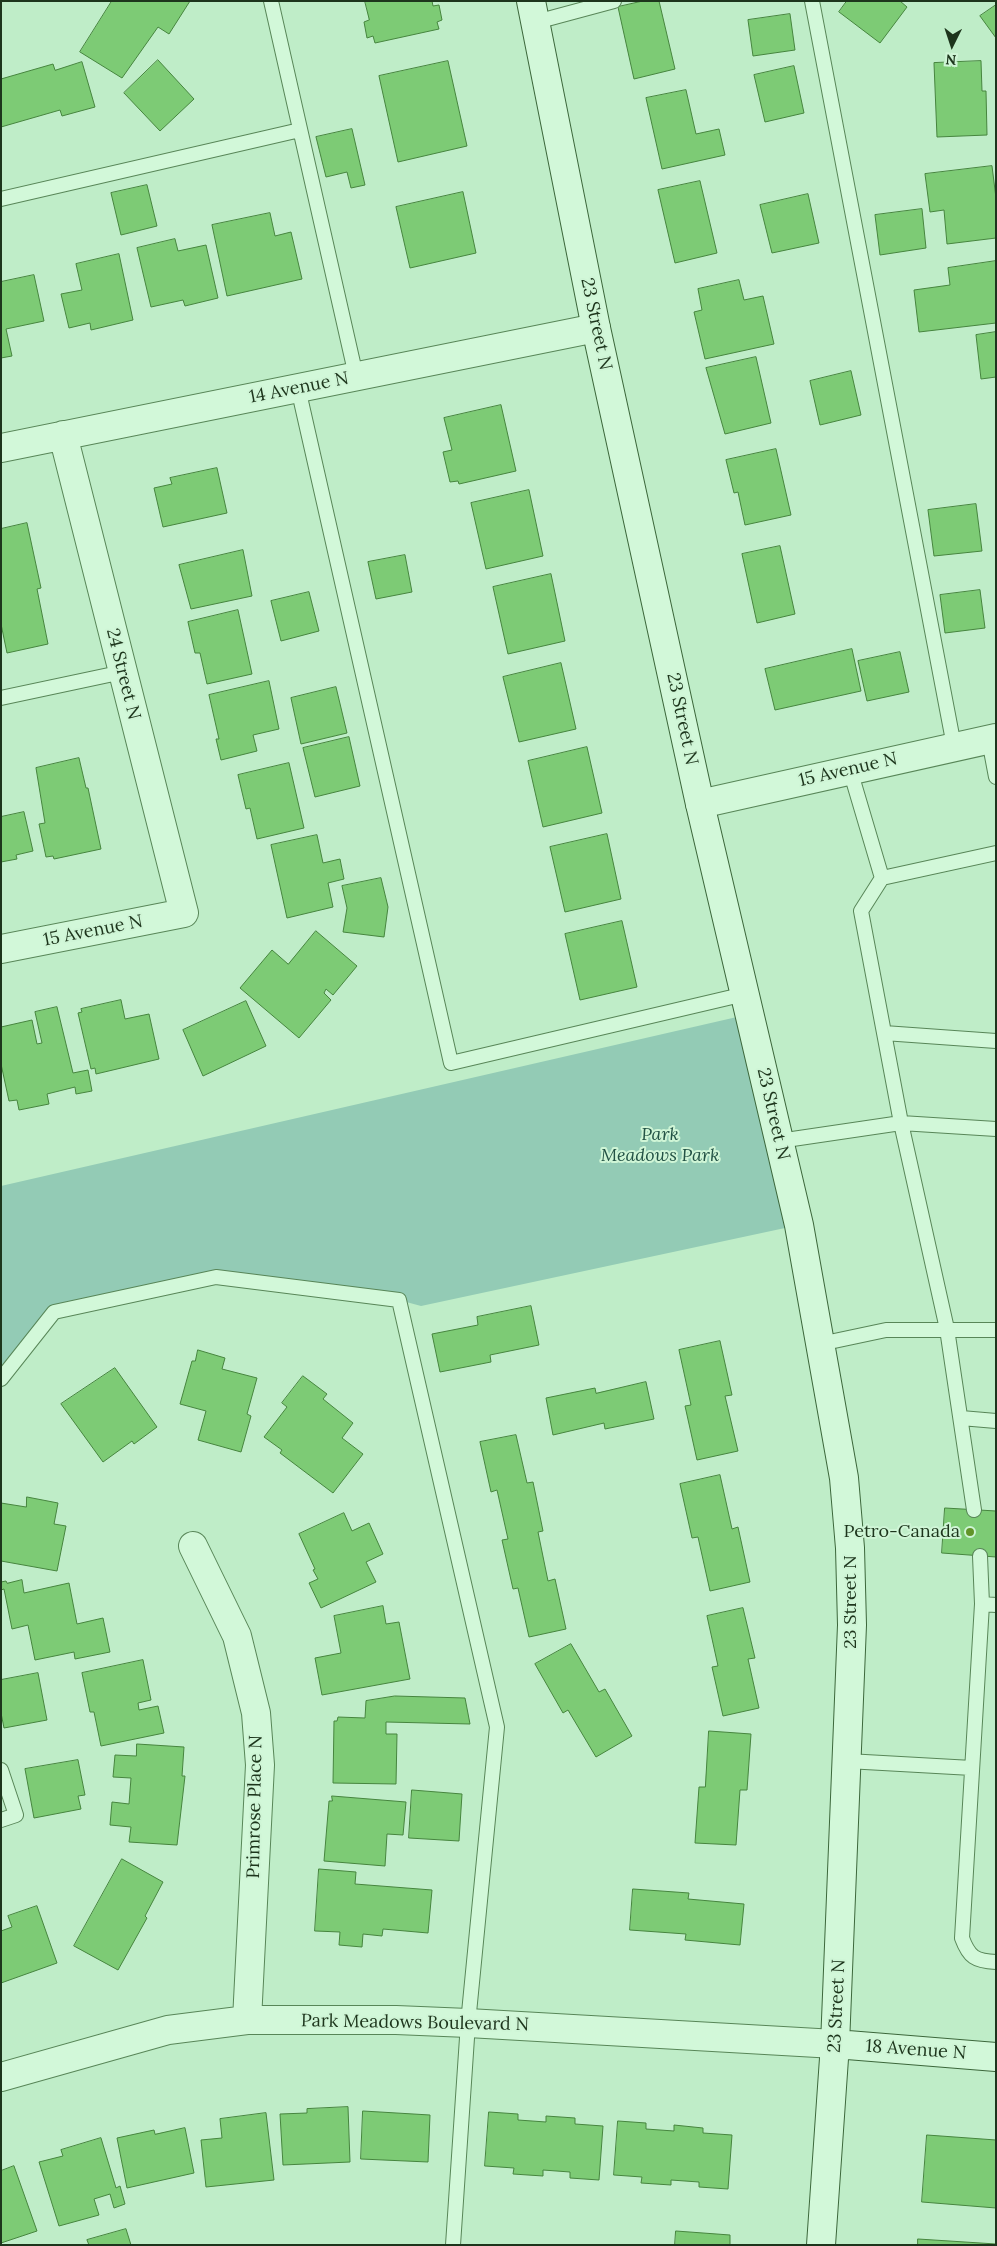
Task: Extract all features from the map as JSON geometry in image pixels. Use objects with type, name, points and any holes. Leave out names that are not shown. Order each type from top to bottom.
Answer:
[{"type":"street","name":"23 Street N","points":[[534,12],[596,328],[700,804],[799,1225],[844,1478],[850,1548],[852,1625],[835,2044],[821,2245]]},
{"type":"street","name":"14 Avenue N","points":[[1,448],[596,328]]},
{"type":"street","name":"24 Street N","points":[[63,435],[184,913]]},
{"type":"street","name":"15 Avenue N","points":[[700,804],[992,739]]},
{"type":"street","name":"15 Avenue N","points":[[1,949],[184,913]]},
{"type":"street","name":"Primrose Place N","points":[[193,1546],[237,1636],[256,1713],[260,1764],[247,2020]]},
{"type":"street","name":"Park Meadows Boulevard N","points":[[1,2076],[168,2030],[247,2020],[396,2020],[835,2044]]},
{"type":"street","name":"18 Avenue N","points":[[835,2044],[996,2057]]},
{"type":"lane","points":[[271,1],[356,376]]},
{"type":"lane","points":[[534,12],[614,1]]},
{"type":"lane","points":[[812,1],[954,746]]},
{"type":"lane","points":[[1,199],[300,130]]},
{"type":"lane","points":[[298,388],[452,1063],[745,994]]},
{"type":"lane","points":[[1,698],[123,672]]},
{"type":"lane","points":[[992,739],[996,777]]},
{"type":"lane","points":[[850,770],[882,878]]},
{"type":"lane","points":[[974,1510],[947,1329],[901,1123],[861,911],[882,878],[996,853]]},
{"type":"lane","points":[[884,1033],[996,1041]]},
{"type":"lane","points":[[779,1141],[901,1123],[996,1129]]},
{"type":"lane","points":[[1,1379],[54,1312],[216,1277],[399,1300],[498,1727],[468,2023],[453,2245]]},
{"type":"lane","points":[[820,1344],[886,1330],[996,1330]]},
{"type":"lane","points":[[961,1418],[996,1421]]},
{"type":"lane","points":[[980,1556],[989,1605],[972,1768],[962,1938],[968,1953],[982,1961],[996,1962]]},
{"type":"lane","points":[[847,1761],[972,1768]]},
{"type":"lane","points":[[1,1770],[16,1815],[1,1820]]},
{"type":"green space","name":"Park Meadows Park","points":[[750,1014],[799,1225],[421,1306],[399,1300],[216,1277],[55,1312],[1,1379],[1,1186]]},
{"type":"building","points":[[112,1],[190,1],[169,34],[158,27],[122,78],[80,52]]},
{"type":"building","points":[[365,1],[432,1],[433,6],[439,5],[442,20],[437,22],[439,29],[375,43],[373,36],[367,38],[364,22],[369,20]]},
{"type":"building","points":[[643,1],[659,1],[675,69],[634,79],[618,7]]},
{"type":"building","points":[[847,1],[900,1],[907,7],[880,43],[839,12]]},
{"type":"building","points":[[996,5],[996,38],[980,16]]},
{"type":"building","points":[[790,14],[795,50],[753,56],[748,20]]},
{"type":"building","points":[[158,60],[194,99],[160,131],[124,93]]},
{"type":"building","points":[[448,61],[467,146],[398,162],[379,76]]},
{"type":"building","points":[[981,61],[982,91],[986,91],[987,135],[937,137],[934,63]]},
{"type":"building","points":[[82,62],[95,107],[62,116],[60,110],[1,127],[1,79],[53,64],[55,70]]},
{"type":"building","points":[[794,66],[804,113],[765,122],[754,75]]},
{"type":"building","points":[[686,90],[696,134],[719,129],[725,155],[662,169],[646,98]]},
{"type":"building","points":[[352,129],[365,185],[351,188],[347,172],[326,177],[316,137]]},
{"type":"building","points":[[992,166],[996,198],[996,238],[947,244],[944,210],[930,212],[925,174]]},
{"type":"building","points":[[700,181],[717,253],[675,263],[658,190]]},
{"type":"building","points":[[147,185],[157,226],[121,235],[111,193]]},
{"type":"building","points":[[463,192],[476,253],[410,268],[396,207]]},
{"type":"building","points":[[808,194],[819,243],[772,253],[760,205]]},
{"type":"building","points":[[922,209],[926,248],[880,255],[875,215]]},
{"type":"building","points":[[270,213],[275,236],[291,232],[302,279],[227,296],[212,225]]},
{"type":"building","points":[[175,239],[178,251],[206,245],[218,298],[185,306],[183,300],[151,307],[137,248]]},
{"type":"building","points":[[119,254],[133,320],[91,330],[90,323],[69,328],[61,294],[82,290],[76,264]]},
{"type":"building","points":[[996,261],[996,323],[919,332],[914,290],[950,285],[948,268]]},
{"type":"building","points":[[34,275],[44,321],[6,329],[12,356],[1,358],[1,282]]},
{"type":"building","points":[[739,280],[744,300],[763,296],[774,344],[705,359],[694,312],[702,310],[698,289]]},
{"type":"building","points":[[996,332],[996,377],[981,379],[976,335]]},
{"type":"building","points":[[756,357],[771,423],[725,434],[706,368]]},
{"type":"building","points":[[851,371],[861,415],[820,425],[810,381]]},
{"type":"building","points":[[501,405],[516,471],[459,484],[458,481],[450,482],[443,452],[452,450],[444,418]]},
{"type":"building","points":[[776,449],[791,515],[745,525],[738,492],[734,493],[726,460]]},
{"type":"building","points":[[217,468],[227,513],[163,527],[154,488],[172,484],[170,478]]},
{"type":"building","points":[[529,490],[543,556],[486,569],[471,503]]},
{"type":"building","points":[[976,504],[982,551],[934,556],[928,510]]},
{"type":"building","points":[[27,523],[41,588],[37,589],[48,644],[7,653],[1,624],[1,529]]},
{"type":"building","points":[[780,546],[795,614],[757,623],[742,554]]},
{"type":"building","points":[[243,550],[252,596],[191,609],[179,565]]},
{"type":"building","points":[[405,555],[412,592],[376,599],[368,562]]},
{"type":"building","points":[[551,574],[565,641],[508,654],[493,587]]},
{"type":"building","points":[[980,590],[985,628],[945,633],[940,595]]},
{"type":"building","points":[[309,592],[319,631],[281,641],[271,601]]},
{"type":"building","points":[[238,610],[252,674],[207,684],[200,653],[195,653],[188,622]]},
{"type":"building","points":[[852,649],[861,691],[775,710],[765,669]]},
{"type":"building","points":[[900,652],[909,692],[867,701],[858,661]]},
{"type":"building","points":[[561,663],[576,729],[519,742],[503,677]]},
{"type":"building","points":[[269,681],[279,729],[253,735],[257,751],[221,760],[216,739],[219,739],[209,695]]},
{"type":"building","points":[[336,687],[347,733],[301,744],[291,698]]},
{"type":"building","points":[[349,737],[360,786],[315,797],[303,748]]},
{"type":"building","points":[[587,747],[602,813],[543,827],[528,761]]},
{"type":"building","points":[[79,758],[86,788],[88,788],[101,849],[54,859],[53,856],[46,857],[39,824],[45,823],[36,768]]},
{"type":"building","points":[[289,763],[304,828],[257,839],[250,808],[246,809],[238,775]]},
{"type":"building","points":[[24,812],[33,851],[16,855],[17,859],[1,862],[1,817]]},
{"type":"building","points":[[607,834],[621,899],[565,912],[550,847]]},
{"type":"building","points":[[317,835],[323,863],[340,859],[344,879],[328,883],[333,907],[287,918],[271,845]]},
{"type":"building","points":[[381,878],[388,907],[384,937],[343,932],[347,908],[342,886]]},
{"type":"building","points":[[622,921],[637,987],[580,1000],[565,934]]},
{"type":"building","points":[[316,931],[357,966],[333,995],[326,989],[324,993],[331,1000],[299,1038],[240,988],[272,950],[288,964]]},
{"type":"building","points":[[121,1000],[125,1019],[149,1014],[159,1059],[96,1074],[95,1068],[91,1069],[78,1013],[82,1012],[81,1009]]},
{"type":"building","points":[[246,1001],[266,1046],[203,1076],[183,1030]]},
{"type":"building","points":[[57,1007],[73,1073],[88,1070],[92,1091],[76,1094],[75,1087],[47,1094],[49,1104],[19,1110],[17,1100],[9,1101],[1,1064],[1,1027],[32,1020],[37,1044],[42,1043],[35,1012]]},
{"type":"building","points":[[531,1306],[539,1345],[490,1355],[491,1362],[440,1372],[432,1334],[478,1325],[477,1317]]},
{"type":"building","points":[[720,1341],[732,1395],[725,1396],[738,1451],[697,1460],[685,1406],[691,1405],[679,1350]]},
{"type":"building","points":[[198,1350],[225,1358],[222,1369],[257,1378],[247,1414],[251,1416],[241,1452],[198,1440],[206,1411],[180,1404],[192,1361],[195,1361]]},
{"type":"building","points":[[115,1368],[157,1427],[134,1444],[132,1441],[103,1462],[61,1404]]},
{"type":"building","points":[[303,1376],[327,1394],[323,1399],[353,1423],[342,1438],[363,1454],[333,1493],[280,1453],[282,1450],[264,1437],[287,1407],[282,1403]]},
{"type":"building","points":[[646,1382],[654,1419],[605,1429],[604,1423],[553,1435],[546,1398],[595,1388],[596,1393]]},
{"type":"building","points":[[516,1435],[527,1483],[533,1482],[543,1531],[538,1532],[548,1581],[555,1579],[566,1629],[529,1637],[518,1588],[513,1589],[502,1540],[508,1539],[497,1490],[491,1492],[480,1442]]},
{"type":"building","points":[[720,1475],[732,1529],[738,1527],[750,1582],[710,1591],[698,1537],[692,1538],[680,1484]]},
{"type":"building","points":[[27,1497],[58,1503],[54,1524],[66,1526],[57,1571],[1,1561],[1,1503],[26,1507]]},
{"type":"building","name":"Petro-Canada","points":[[945,1508],[996,1511],[996,1557],[942,1553]]},
{"type":"building","points":[[344,1513],[352,1531],[369,1523],[383,1554],[366,1562],[376,1582],[321,1608],[309,1583],[318,1579],[299,1534]]},
{"type":"building","points":[[22,1580],[24,1593],[69,1583],[77,1624],[103,1618],[110,1652],[75,1659],[74,1652],[35,1660],[28,1625],[12,1629],[4,1589],[1,1590],[1,1582],[6,1581],[7,1583]]},
{"type":"building","points":[[383,1606],[386,1624],[399,1622],[410,1679],[322,1695],[315,1658],[341,1653],[334,1616]]},
{"type":"building","points":[[743,1608],[755,1658],[748,1659],[759,1708],[723,1716],[712,1667],[718,1666],[707,1616]]},
{"type":"building","points":[[571,1644],[599,1692],[605,1689],[632,1736],[596,1757],[568,1710],[563,1713],[535,1664]]},
{"type":"building","points":[[143,1660],[151,1700],[138,1703],[139,1710],[158,1706],[164,1733],[101,1746],[94,1712],[90,1712],[82,1673]]},
{"type":"building","points":[[38,1673],[47,1720],[4,1728],[1,1713],[1,1680]]},
{"type":"building","points":[[395,1696],[465,1698],[470,1724],[386,1722],[386,1734],[397,1734],[396,1784],[333,1783],[334,1721],[337,1721],[338,1717],[365,1718],[366,1701]]},
{"type":"building","points":[[709,1731],[751,1734],[747,1790],[740,1790],[736,1845],[695,1843],[699,1787],[705,1787]]},
{"type":"building","points":[[137,1744],[184,1747],[182,1776],[185,1776],[177,1845],[129,1842],[131,1827],[110,1825],[112,1802],[129,1804],[131,1778],[113,1777],[115,1755],[136,1756]]},
{"type":"building","points":[[78,1760],[85,1795],[78,1796],[81,1809],[34,1818],[25,1769]]},
{"type":"building","points":[[412,1790],[462,1794],[459,1841],[409,1838]]},
{"type":"building","points":[[332,1796],[406,1802],[403,1835],[387,1834],[385,1866],[324,1861],[329,1801],[332,1801]]},
{"type":"building","points":[[122,1859],[163,1882],[145,1916],[147,1918],[118,1970],[74,1946]]},
{"type":"building","points":[[319,1869],[356,1872],[355,1884],[432,1890],[428,1933],[383,1929],[382,1936],[363,1934],[362,1947],[339,1945],[340,1932],[315,1931]]},
{"type":"building","points":[[633,1889],[689,1893],[688,1899],[744,1904],[740,1945],[685,1940],[686,1934],[630,1930]]},
{"type":"building","points":[[37,1906],[57,1963],[1,1983],[1,1931],[12,1927],[8,1916]]},
{"type":"building","points":[[348,2107],[350,2162],[283,2165],[280,2114],[307,2113],[307,2109]]},
{"type":"building","points":[[363,2111],[430,2115],[428,2162],[361,2159]]},
{"type":"building","points":[[489,2112],[518,2114],[518,2120],[546,2122],[546,2116],[575,2118],[575,2124],[603,2126],[599,2180],[570,2178],[570,2172],[543,2170],[543,2176],[513,2174],[514,2168],[485,2166]]},
{"type":"building","points":[[266,2113],[274,2180],[206,2187],[201,2140],[222,2138],[220,2119]]},
{"type":"building","points":[[618,2121],[646,2123],[646,2129],[674,2131],[674,2125],[703,2128],[703,2133],[732,2135],[728,2189],[699,2187],[699,2182],[671,2180],[671,2185],[641,2183],[642,2177],[614,2175]]},
{"type":"building","points":[[185,2128],[194,2173],[127,2188],[117,2138],[154,2130],[155,2134]]},
{"type":"building","points":[[927,2135],[996,2140],[996,2208],[922,2202]]},
{"type":"building","points":[[101,2138],[116,2188],[120,2186],[125,2204],[114,2208],[110,2194],[94,2199],[99,2215],[59,2226],[39,2162],[63,2156],[61,2150]]},
{"type":"building","points":[[14,2166],[37,2231],[1,2243],[1,2171]]},
{"type":"building","points":[[126,2229],[131,2245],[89,2245],[87,2240]]},
{"type":"building","points":[[676,2231],[730,2235],[730,2245],[675,2245]]},
{"type":"building","points":[[918,2239],[996,2244],[996,2245],[918,2245]]},
{"type":"place","name":"Petro-Canada","points":[[970,1532]]}]
